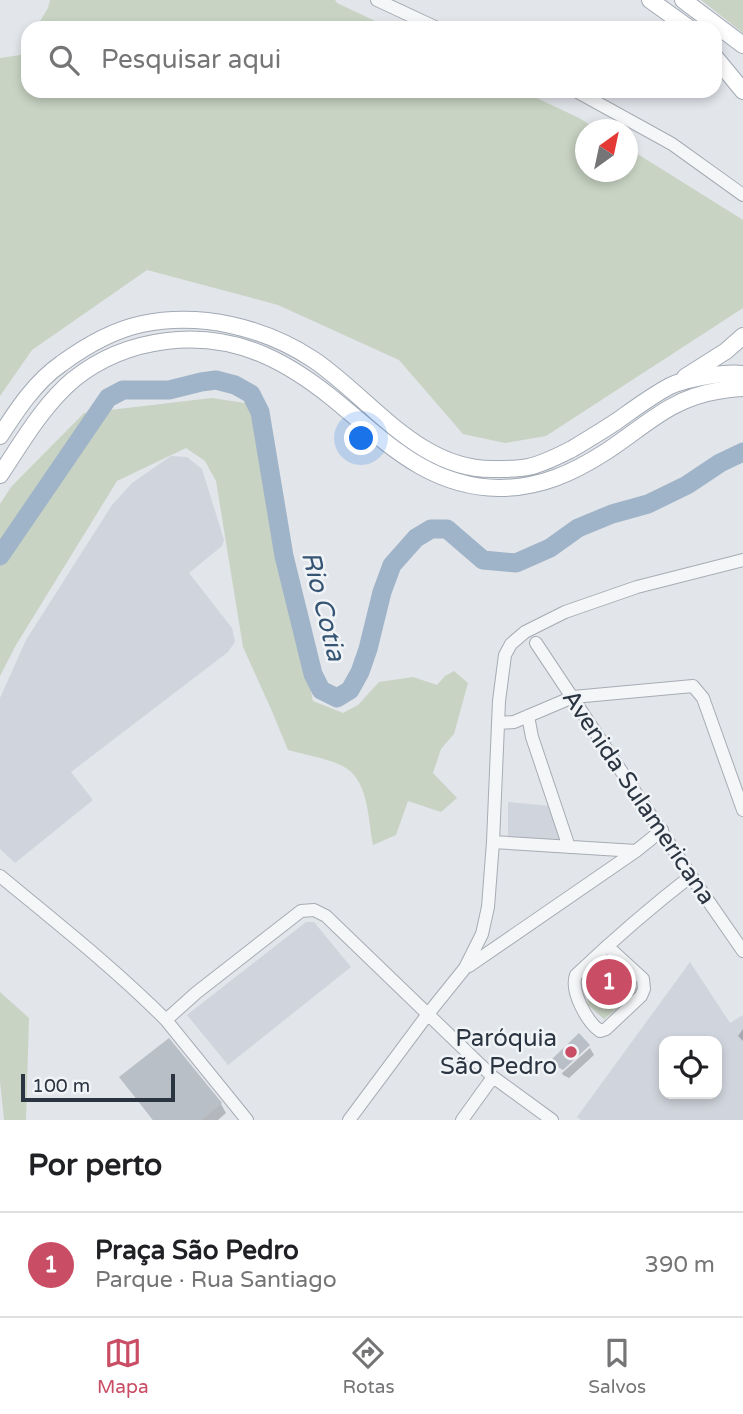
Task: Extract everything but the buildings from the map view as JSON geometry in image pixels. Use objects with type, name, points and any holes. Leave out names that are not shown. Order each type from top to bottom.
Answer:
[{"type":"main road","points":[[650,0],[679,21]]},
{"type":"main road","points":[[683,0],[711,21]]},
{"type":"main road","points":[[722,29],[743,45]]},
{"type":"main road","points":[[722,66],[743,91]]},
{"type":"main road","points":[[0,436],[30,394],[60,364],[111,334],[141,324],[209,321],[266,334],[315,361],[413,442],[444,460],[493,470],[528,467],[556,457],[587,440],[647,399],[718,357],[743,336]]},
{"type":"main road","points":[[0,475],[49,404],[73,380],[114,355],[146,344],[173,340],[203,339],[235,345],[264,355],[296,372],[330,396],[410,460],[439,477],[469,486],[500,488],[535,485],[552,480],[578,469],[673,405],[691,397],[742,385]]},
{"type":"main road","points":[[673,385],[711,376],[742,385]]},
{"type":"street","points":[[377,0],[421,21]]},
{"type":"street","points":[[589,98],[672,144],[743,195]]},
{"type":"street","points":[[349,1120],[466,968],[482,934],[488,907],[493,842],[499,701],[505,655],[511,644],[525,632],[565,612],[637,587],[743,560]]},
{"type":"street","name":"Avenida Sulamericana","points":[[536,643],[743,951]]},
{"type":"street","points":[[498,723],[514,722],[573,697],[692,686],[703,698],[743,810]]},
{"type":"street","points":[[528,716],[532,737],[569,846]]},
{"type":"street","points":[[466,968],[636,851],[662,830]]},
{"type":"street","points":[[493,842],[636,851]]},
{"type":"street","points":[[0,876],[128,982],[166,1020],[247,1120]]},
{"type":"street","points":[[607,946],[643,979],[644,989],[606,1029],[600,1031],[582,1008],[574,980],[576,975],[607,946],[650,908],[691,876]]},
{"type":"street","points":[[166,1020],[196,993],[301,911],[314,910],[326,916],[493,1077],[552,1120]]},
{"type":"street","points":[[462,1120],[493,1077]]},
{"type":"shaded area","points":[[171,456],[187,457],[202,469],[224,540],[222,546],[189,573],[232,628],[235,642],[228,652],[71,772],[93,800],[15,863],[0,849],[0,698],[26,640],[112,505],[132,483]]},
{"type":"shaded area","points":[[508,802],[551,806],[561,840],[508,837]]},
{"type":"shaded area","points":[[306,922],[314,922],[351,967],[228,1065],[187,1015]]},
{"type":"shaded area","points":[[690,962],[730,1023],[743,1015],[743,1120],[581,1120],[577,1117]]},
{"type":"green space","points":[[50,0],[335,0],[375,21],[40,21]]},
{"type":"green space","points":[[701,0],[743,0],[743,33]]},
{"type":"green space","points":[[21,53],[21,98],[537,98],[581,119],[575,119],[575,182],[638,182],[638,154],[743,220],[743,308],[546,436],[505,443],[463,434],[399,360],[278,305],[147,270],[32,350],[0,396],[0,58]]},
{"type":"green space","points":[[212,398],[251,404],[313,701],[343,713],[358,705],[379,682],[413,677],[437,685],[454,671],[468,683],[454,734],[441,749],[433,773],[457,798],[441,812],[408,801],[396,835],[373,845],[366,803],[354,775],[334,762],[288,750],[243,647],[216,481],[205,461],[186,448],[117,481],[16,645],[0,676],[0,504],[11,487],[84,413]]},
{"type":"green space","points":[[610,958],[639,991],[604,1019],[588,1005],[587,973]]},
{"type":"green space","points":[[0,992],[29,1018],[26,1120],[4,1120],[0,1081]]},
{"type":"waterway","name":"Rio Cotia","points":[[0,556],[108,398],[123,390],[169,390],[216,380],[235,385],[251,394],[260,412],[284,556],[313,674],[321,690],[337,698],[350,690],[360,672],[392,565],[416,538],[431,529],[447,529],[483,560],[516,563],[550,548],[578,528],[612,514],[648,504],[687,485],[720,463],[743,452]]},
{"type":"place","name":"Praça São Pedro","points":[[609,982]]},
{"type":"place","name":"Paróquia São Pedro","points":[[571,1052]]}]
